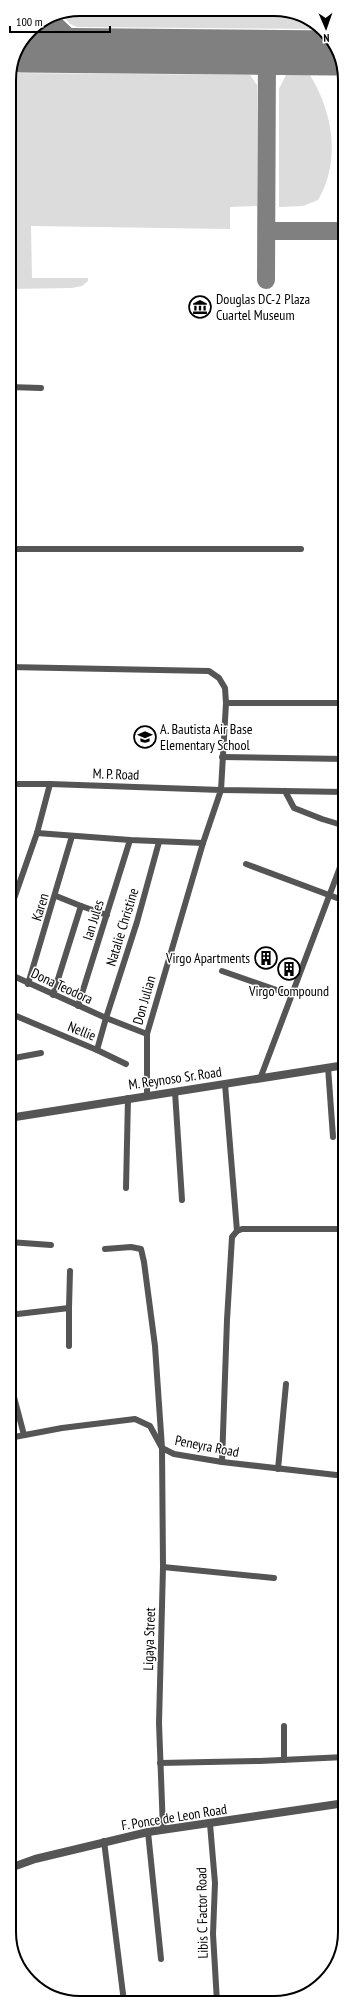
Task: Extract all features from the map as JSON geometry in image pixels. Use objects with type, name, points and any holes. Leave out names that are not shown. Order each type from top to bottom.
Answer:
[{"type":"street","points":[[16,387],[41,388]]},
{"type":"street","points":[[16,549],[302,549]]},
{"type":"street","name":"Don Julian","points":[[16,667],[208,671],[220,678],[225,688],[226,703],[221,790],[203,843],[147,1034],[147,1096]]},
{"type":"street","points":[[226,703],[338,703]]},
{"type":"street","points":[[222,757],[338,759]]},
{"type":"street","name":"M. P. Road","points":[[16,784],[338,792]]},
{"type":"street","points":[[16,893],[37,833],[50,784]]},
{"type":"street","points":[[285,791],[291,805],[294,808],[315,817],[338,824]]},
{"type":"street","points":[[37,833],[159,842],[203,843]]},
{"type":"street","name":"Karen","points":[[28,984],[56,896],[72,836]]},
{"type":"street","name":"Ian Jules","points":[[78,1006],[130,840]]},
{"type":"street","name":"Natalie Christine","points":[[106,1018],[137,922],[159,842]]},
{"type":"street","points":[[246,864],[338,899]]},
{"type":"street","points":[[260,1079],[338,874]]},
{"type":"street","points":[[56,896],[106,915]]},
{"type":"street","points":[[53,995],[81,906]]},
{"type":"street","points":[[222,971],[291,995]]},
{"type":"street","name":"Dona Teodora","points":[[16,978],[106,1018]]},
{"type":"street","name":"Nellie","points":[[16,1016],[97,1050],[106,1018],[147,1034]]},
{"type":"street","points":[[97,1050],[126,1064]]},
{"type":"street","points":[[16,1058],[41,1053]]},
{"type":"street","name":"M. Reynoso Sr. Road","points":[[16,1117],[338,1066]]},
{"type":"street","points":[[328,1067],[333,1137]]},
{"type":"street","points":[[225,1084],[237,1231]]},
{"type":"street","points":[[176,1092],[182,1200]]},
{"type":"street","points":[[126,1188],[128,1098]]},
{"type":"street","points":[[222,1462],[227,1320],[232,1237],[237,1231],[242,1229],[338,1228]]},
{"type":"street","points":[[16,1242],[51,1244]]},
{"type":"street","name":"Ligaya Street","points":[[105,1250],[131,1247],[141,1249],[155,1346],[162,1448],[163,1566],[160,1662],[160,1763],[163,1830]]},
{"type":"street","points":[[69,1346],[70,1271]]},
{"type":"street","points":[[16,1314],[69,1308]]},
{"type":"street","points":[[278,1469],[286,1384]]},
{"type":"street","points":[[16,1407],[24,1435]]},
{"type":"street","name":"Peneyra Road","points":[[16,1437],[135,1419],[150,1426],[162,1448],[174,1454],[222,1462],[338,1475]]},
{"type":"street","points":[[163,1566],[274,1578]]},
{"type":"street","points":[[284,1726],[284,1760]]},
{"type":"street","points":[[160,1763],[338,1757]]},
{"type":"street","name":"F. Ponce de Leon Road","points":[[16,1866],[35,1859],[104,1841],[148,1832],[338,1804]]},
{"type":"street","name":"Libis C Factor Road","points":[[210,1824],[215,1884],[213,1934],[217,1996]]},
{"type":"street","points":[[148,1832],[161,1959]]},
{"type":"street","points":[[104,1841],[123,1996]]},
{"type":"shaded area","points":[[80,16],[274,16],[286,17],[306,25],[306,29],[77,27],[70,24],[65,18]]},
{"type":"shaded area","points":[[16,73],[250,75],[257,85],[257,206],[230,207],[230,229],[31,226],[32,278],[88,278],[88,281],[82,286],[72,288],[16,289]]},
{"type":"shaded area","points":[[286,75],[310,75],[318,90],[329,121],[332,153],[330,169],[318,200],[303,206],[279,207],[279,89]]},
{"type":"taxiway","points":[[53,23],[83,51]]},
{"type":"taxiway","points":[[28,50],[34,36]]},
{"type":"taxiway","points":[[266,280],[267,52]]},
{"type":"taxiway","points":[[267,231],[338,231]]},
{"type":"runway","points":[[24,50],[331,53]]},
{"type":"place","name":"Douglas DC-2 Plaza Cuartel Museum","points":[[200,307]]},
{"type":"place","name":"A. Bautista Air Base Elementary School","points":[[145,737]]},
{"type":"place","name":"Virgo Apartments","points":[[266,958]]},
{"type":"place","name":"Virgo Compound","points":[[289,969]]}]
